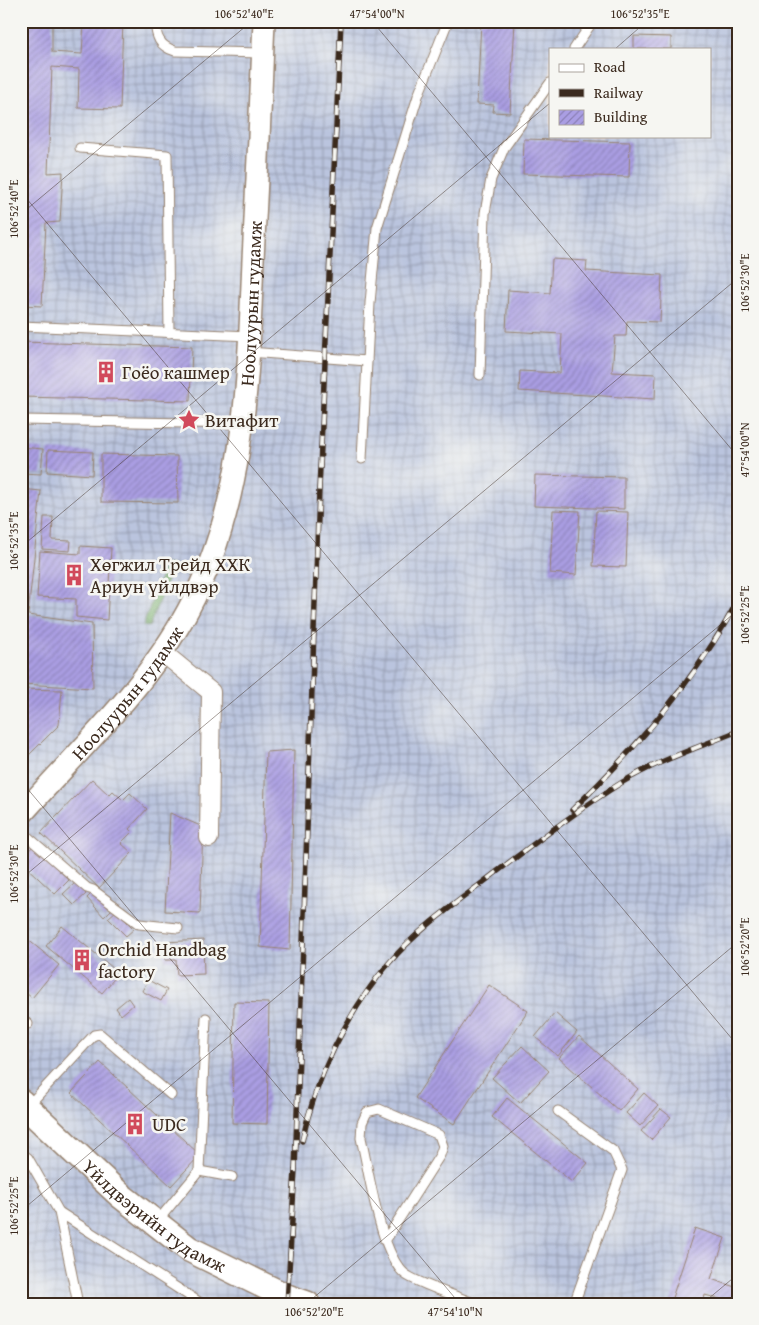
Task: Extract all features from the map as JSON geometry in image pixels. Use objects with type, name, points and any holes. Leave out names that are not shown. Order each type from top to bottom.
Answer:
[{"type":"main road","name":"Yйлдвэрийн гудамж","points":[[24,1105],[120,1195],[189,1249],[287,1297],[307,1304]]},
{"type":"street","name":"Ноолуурын гудамж","points":[[21,815],[108,720],[162,652],[188,611],[210,564],[225,518],[243,424],[249,344],[264,21]]},
{"type":"street","points":[[162,652],[211,692],[209,838]]},
{"type":"lane","points":[[155,21],[156,34],[160,42],[166,48],[175,51],[263,53]]},
{"type":"lane","points":[[362,459],[367,360],[378,228],[418,96],[448,21]]},
{"type":"lane","points":[[575,48],[593,21]]},
{"type":"lane","points":[[480,375],[485,213],[491,179],[504,148],[549,85]]},
{"type":"lane","points":[[80,148],[167,155],[169,333]]},
{"type":"lane","points":[[21,326],[169,333],[367,360]]},
{"type":"lane","points":[[21,420],[243,424]]},
{"type":"lane","points":[[21,831],[87,888],[93,890],[139,924],[178,928]]},
{"type":"lane","points":[[156,1223],[199,1171],[206,1018]]},
{"type":"lane","points":[[24,1105],[94,1035],[100,1034],[171,1095]]},
{"type":"lane","points":[[385,1241],[440,1155],[443,1146],[439,1135],[379,1109],[367,1112],[362,1122],[361,1138],[385,1241],[395,1263],[406,1275],[476,1304]]},
{"type":"lane","points":[[558,1111],[613,1151],[622,1170],[574,1304]]},
{"type":"lane","points":[[21,1153],[28,1158],[59,1212],[78,1304]]},
{"type":"lane","points":[[199,1171],[232,1177]]},
{"type":"lane","points":[[59,1212],[202,1304]]},
{"type":"shaded area","points":[[21,21],[738,21],[738,1304],[21,1304]]},
{"type":"green space","points":[[165,564],[173,565],[149,627],[143,626]]},
{"type":"building","points":[[21,21],[52,21],[52,52],[82,54],[84,21],[123,21],[120,109],[78,108],[79,69],[52,67],[48,173],[63,172],[60,222],[46,223],[42,306],[21,305]]},
{"type":"building","points":[[481,21],[515,21],[510,113],[493,112],[494,105],[477,104]]},
{"type":"building","points":[[634,36],[671,37],[671,48],[634,48]]},
{"type":"building","points":[[524,139],[630,142],[629,177],[523,174]]},
{"type":"building","points":[[552,259],[587,261],[586,271],[662,275],[660,322],[627,321],[626,336],[615,336],[612,372],[656,374],[655,399],[519,391],[520,371],[560,373],[562,334],[506,331],[508,290],[550,293]]},
{"type":"building","name":"Гоёо кашмер","points":[[21,342],[192,347],[190,401],[21,397]]},
{"type":"building","points":[[21,447],[43,449],[41,474],[21,473]]},
{"type":"building","points":[[48,450],[93,452],[92,475],[47,472]]},
{"type":"building","points":[[101,454],[177,456],[178,503],[101,502]]},
{"type":"building","points":[[535,475],[624,477],[624,509],[534,506]]},
{"type":"building","points":[[21,489],[41,491],[28,615],[92,624],[93,688],[21,684]]},
{"type":"building","points":[[553,510],[580,511],[576,575],[550,573]]},
{"type":"building","points":[[596,511],[628,512],[626,567],[593,566]]},
{"type":"building","points":[[44,517],[53,517],[52,540],[71,541],[70,551],[42,549]]},
{"type":"building","name":"Хөгжил Трейд ХХК Ариун үйлдвэр","points":[[80,546],[111,548],[107,620],[76,617],[76,599],[37,597],[40,551],[80,554]]},
{"type":"building","points":[[21,689],[62,690],[59,725],[27,757],[21,757]]},
{"type":"building","points":[[294,750],[290,950],[260,947],[266,752]]},
{"type":"building","points":[[92,779],[109,795],[113,791],[123,800],[130,793],[147,809],[129,829],[132,832],[121,843],[132,853],[99,888],[41,833]]},
{"type":"building","points":[[170,813],[203,827],[200,913],[165,911]]},
{"type":"building","points":[[33,846],[69,880],[55,894],[21,862],[21,859]]},
{"type":"building","points":[[75,883],[86,894],[74,905],[63,894]]},
{"type":"building","points":[[94,891],[112,909],[104,917],[87,898]]},
{"type":"building","points":[[116,911],[134,929],[126,936],[108,918]]},
{"type":"building","name":"Orchid Handbag factory","points":[[62,926],[119,973],[102,993],[46,946]]},
{"type":"building","points":[[21,934],[59,965],[32,998],[21,989]]},
{"type":"building","points":[[203,940],[204,974],[177,975],[176,960],[165,960],[164,942]]},
{"type":"building","points":[[148,980],[167,990],[161,1001],[142,991]]},
{"type":"building","points":[[489,985],[528,1011],[454,1124],[415,1098]]},
{"type":"building","points":[[128,998],[133,1005],[121,1015],[116,1008]]},
{"type":"building","points":[[234,1002],[269,1003],[267,1124],[232,1123]]},
{"type":"building","points":[[555,1013],[577,1032],[558,1056],[535,1037]]},
{"type":"building","points":[[579,1036],[638,1089],[619,1111],[559,1058]]},
{"type":"building","points":[[522,1046],[549,1071],[520,1103],[492,1078]]},
{"type":"building","name":"UDC","points":[[100,1062],[200,1155],[171,1186],[71,1093]]},
{"type":"building","points":[[644,1093],[658,1106],[640,1126],[626,1113]]},
{"type":"building","points":[[507,1098],[588,1163],[572,1182],[492,1117]]},
{"type":"building","points":[[661,1109],[671,1117],[651,1140],[641,1131]]},
{"type":"building","points":[[695,1228],[725,1238],[711,1279],[738,1288],[738,1304],[705,1295],[703,1304],[670,1304]]},
{"type":"railway","points":[[287,1304],[295,1170],[319,489],[341,21]]},
{"type":"railway","points":[[572,810],[664,712],[703,658],[738,600]]},
{"type":"railway","points":[[302,1141],[315,1093],[346,1025],[373,983],[411,940],[460,899],[552,830],[621,783],[678,755],[738,731]]},
{"type":"place","name":"Гоёо кашмер","points":[[106,372]]},
{"type":"place","name":"Витафит","points":[[189,420]]},
{"type":"place","name":"Хөгжил Трейд ХХК Ариун үйлдвэр","points":[[74,575]]},
{"type":"place","name":"Orchid Handbag factory","points":[[82,960]]},
{"type":"place","name":"UDC","points":[[135,1124]]}]
